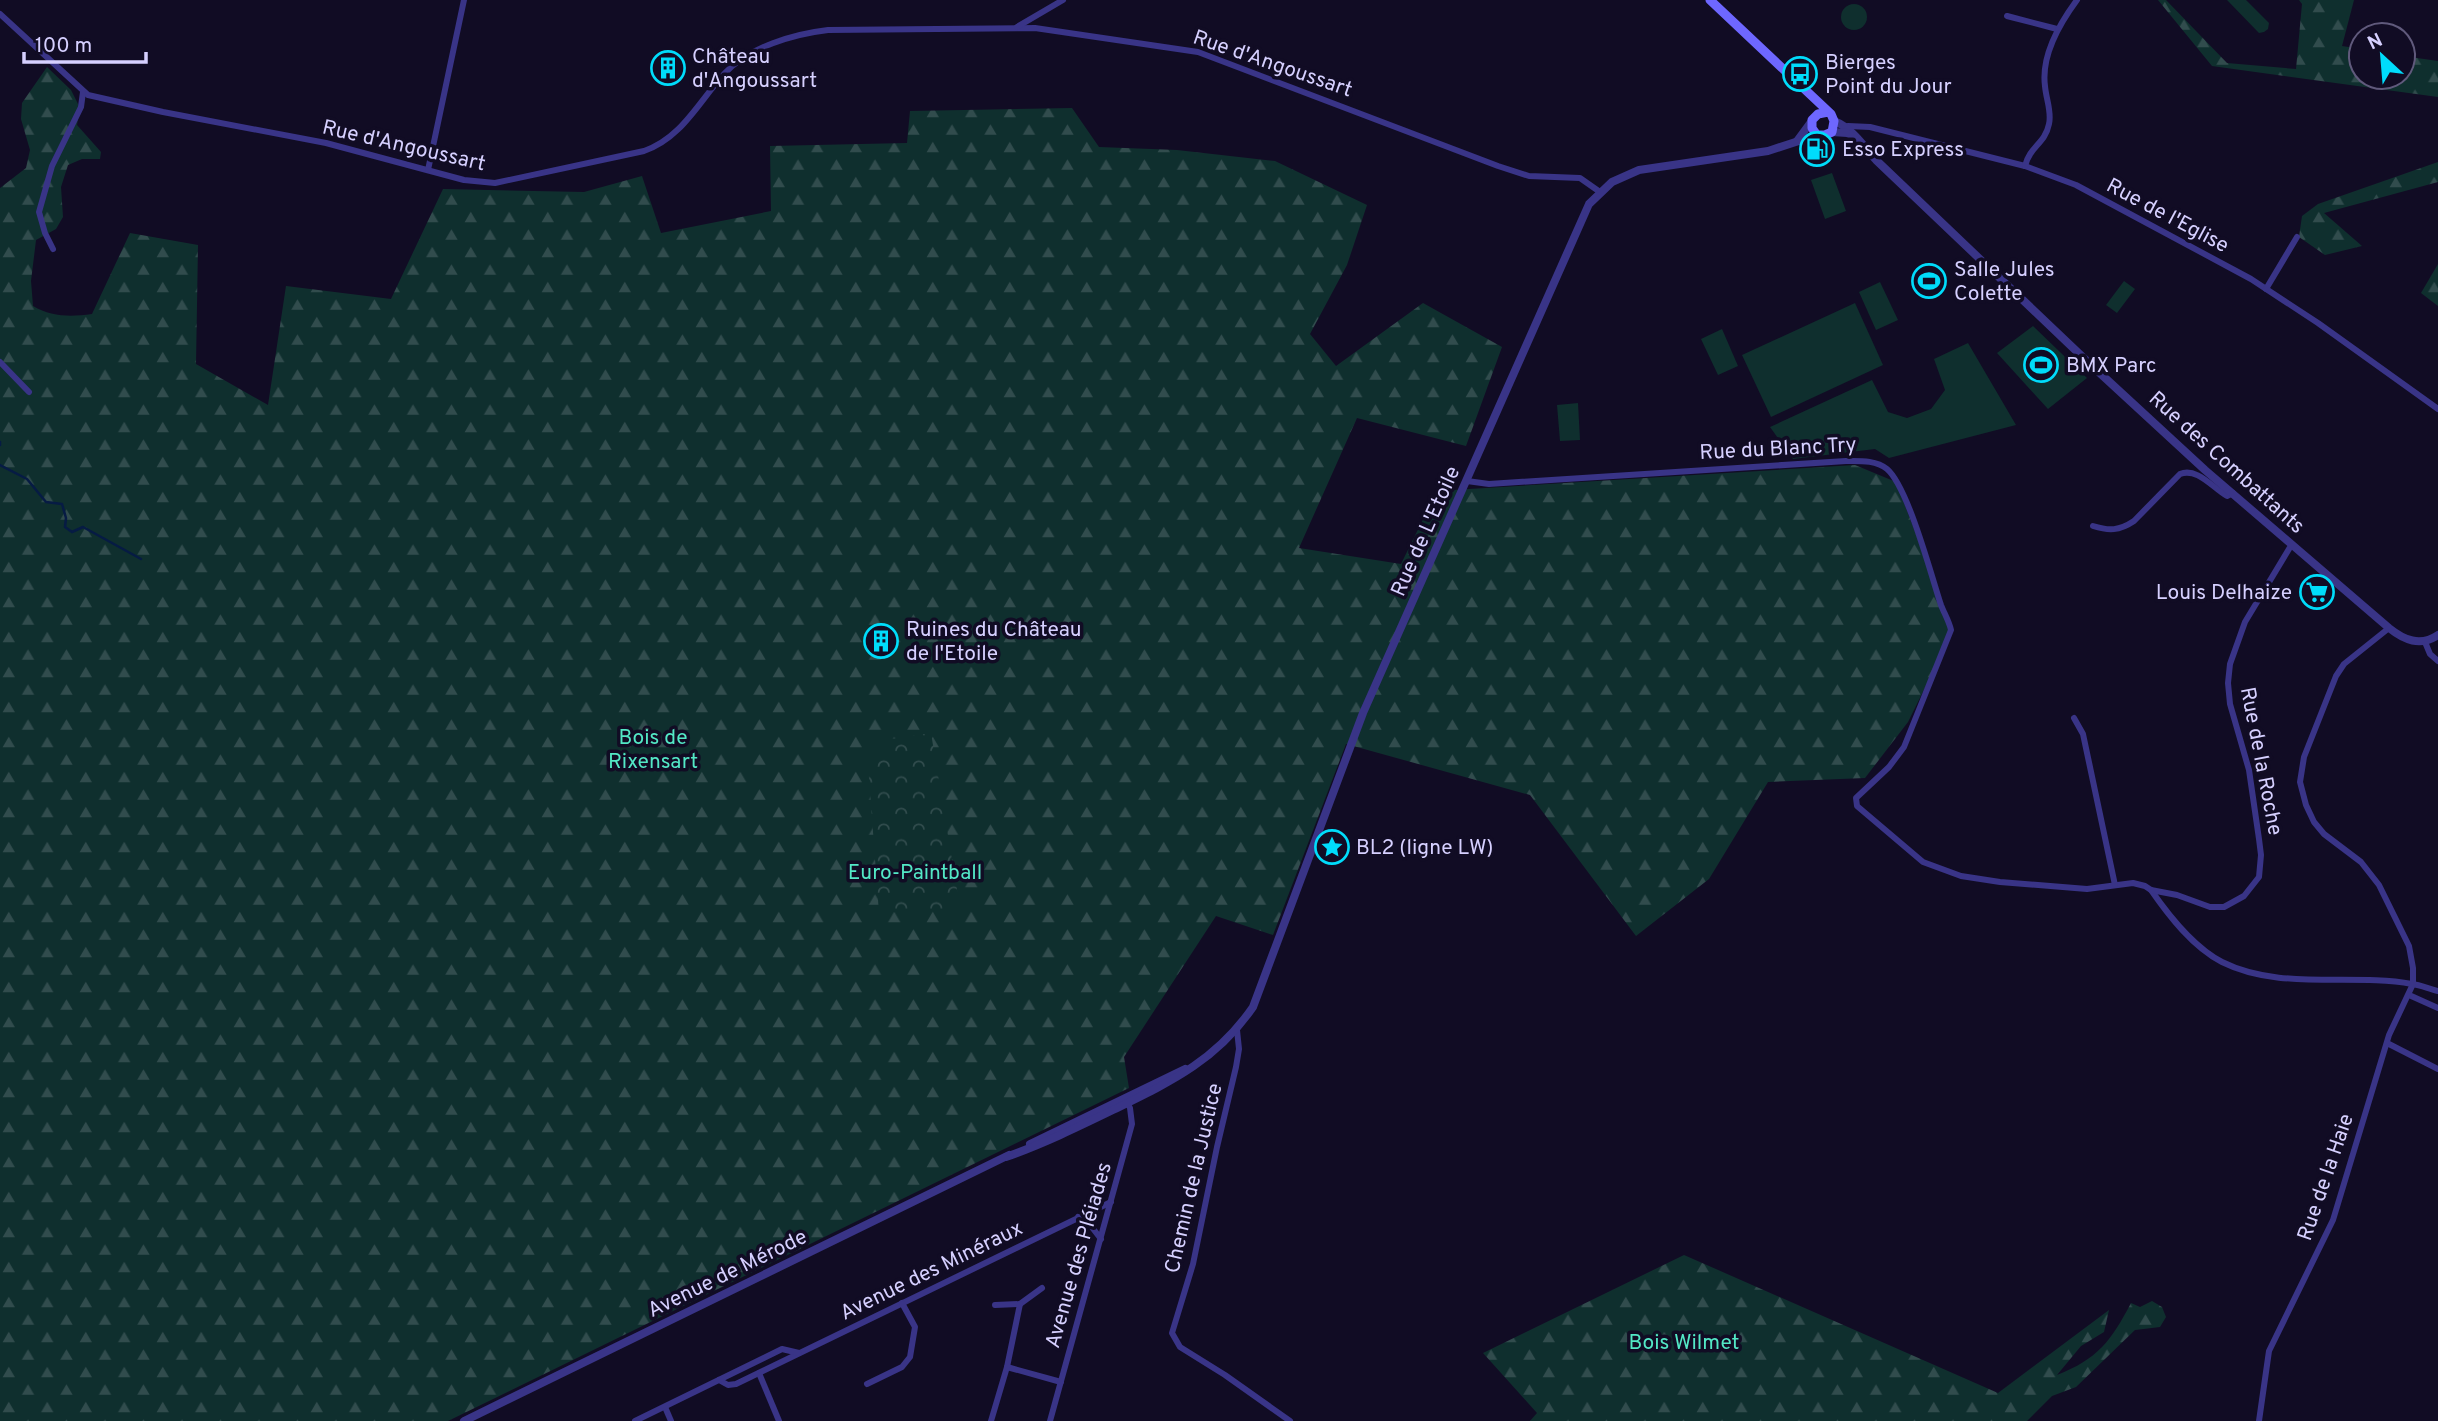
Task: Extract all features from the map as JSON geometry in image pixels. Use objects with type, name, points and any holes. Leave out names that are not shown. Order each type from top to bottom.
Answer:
[{"type":"main road","points":[[1710,0],[1808,93],[1831,117],[1832,132],[1817,135],[1812,128],[1808,93]]},
{"type":"main road","points":[[1813,119],[1820,113],[1831,117]]},
{"type":"street","points":[[428,170],[464,0]]},
{"type":"street","points":[[1017,27],[1063,0]]},
{"type":"street","points":[[2025,166],[2028,153],[2042,141],[2049,125],[2044,78],[2057,29],[2077,0]]},
{"type":"street","name":"Rue d'Angoussart","points":[[0,13],[83,92],[136,106],[326,143],[464,180],[495,183],[650,148],[666,140],[683,125],[724,74],[738,62],[775,43],[818,31],[1017,27],[1198,52],[1505,169],[1529,176],[1580,178],[1600,192]]},
{"type":"street","points":[[2007,16],[2057,29]]},
{"type":"street","points":[[53,249],[39,212],[52,166],[83,102],[83,92]]},
{"type":"street","points":[[1831,117],[1848,126]]},
{"type":"street","points":[[1797,141],[1813,119]]},
{"type":"street","name":"Rue de l'Eglise","points":[[1848,126],[1870,127],[2025,166],[2076,185],[2266,289],[2438,409]]},
{"type":"street","name":"Rue des Combattants","points":[[1848,126],[1855,137],[2090,364],[2233,493],[2389,628],[2403,637],[2425,642]]},
{"type":"street","points":[[1832,132],[1847,133],[1855,137]]},
{"type":"street","name":"Rue de L'Etoile","points":[[1127,1100],[1177,1079],[1195,1066],[1237,1030],[1253,1007],[1363,713],[1589,204],[1600,192],[1626,174],[1639,170],[1768,151],[1817,135]]},
{"type":"street","points":[[2266,289],[2297,237]]},
{"type":"street","points":[[0,362],[29,392]]},
{"type":"street","name":"Rue du Blanc Try","points":[[1467,481],[1489,484],[1846,461],[1870,461],[1882,465],[1898,483],[1923,546],[1951,630],[1903,747],[1889,767],[1856,798],[1856,804],[1915,856],[1949,873],[1991,881],[2076,888],[2115,885]]},
{"type":"street","points":[[2093,526],[2107,530],[2125,527],[2180,474],[2186,472],[2198,475],[2227,496],[2233,493]]},
{"type":"street","name":"Rue de la Roche","points":[[2151,890],[2177,895],[2210,907],[2224,907],[2244,896],[2259,877],[2261,855],[2249,770],[2230,704],[2230,664],[2245,622],[2292,544]]},
{"type":"street","points":[[2389,628],[2344,664],[2336,677],[2304,757],[2300,782],[2314,822],[2324,834],[2361,862],[2379,885],[2409,946],[2413,984]]},
{"type":"street","points":[[2438,635],[2425,642],[2430,654],[2438,661]]},
{"type":"street","points":[[2074,718],[2083,734],[2115,885],[2133,883],[2151,890],[2170,915],[2205,951],[2239,969],[2265,976],[2413,984],[2438,991]]},
{"type":"street","name":"Rue de la Haie","points":[[2259,1421],[2269,1350],[2333,1220],[2387,1043],[2413,984]]},
{"type":"street","points":[[2409,995],[2438,1008]]},
{"type":"street","name":"Chemin de la Justice","points":[[1237,1030],[1239,1049],[1236,1067],[1193,1265],[1172,1333],[1180,1347],[1290,1421]]},
{"type":"street","points":[[2387,1043],[2438,1069]]},
{"type":"street","name":"Avenue de Mérode","points":[[464,1421],[1006,1157],[1045,1143],[1127,1100]]},
{"type":"street","name":"Avenue des Pléiades","points":[[1050,1421],[1132,1124],[1127,1100]]},
{"type":"street","name":"Avenue des Minéraux","points":[[719,1381],[731,1385],[759,1373],[1111,1202]]},
{"type":"street","points":[[1079,1217],[1091,1226],[1101,1240]]},
{"type":"street","points":[[995,1305],[1020,1304],[1042,1289]]},
{"type":"street","points":[[867,1384],[902,1367],[910,1357],[915,1327],[902,1303]]},
{"type":"street","points":[[990,1421],[1007,1367],[1020,1304]]},
{"type":"street","name":"Avenue des Minéraux","points":[[635,1421],[782,1349],[799,1353]]},
{"type":"street","points":[[1007,1367],[1060,1382]]},
{"type":"street","points":[[759,1373],[779,1421]]},
{"type":"street","points":[[665,1407],[671,1421]]},
{"type":"street","points":[[479,1416],[488,1421]]},
{"type":"green space","points":[[2158,0],[2166,0],[2227,63],[2296,69],[2302,4],[2299,0],[2354,0],[2342,46],[2347,47],[2347,85],[2212,66]]},
{"type":"green space","points":[[2227,0],[2246,0],[2269,23],[2268,29],[2259,33]]},
{"type":"green space","points":[[1854,4],[1863,8],[1867,17],[1863,26],[1854,30],[1845,26],[1841,17],[1845,8]]},
{"type":"green space","points":[[2417,58],[2438,61],[2438,97],[2394,91],[2417,91]]},
{"type":"green space","name":"Bois de Rixensart","points":[[47,67],[71,90],[80,108],[77,125],[101,152],[100,159],[82,159],[68,165],[61,187],[63,217],[56,229],[36,240],[31,281],[33,306],[61,315],[92,314],[130,233],[198,245],[196,364],[268,405],[286,286],[391,299],[443,189],[584,192],[642,176],[661,233],[771,211],[770,146],[907,143],[910,111],[1072,108],[1099,147],[1177,150],[1275,161],[1367,205],[1347,265],[1310,334],[1336,366],[1423,303],[1502,347],[1466,446],[1357,418],[1299,548],[1401,564],[1437,491],[1855,465],[1896,482],[1940,597],[1951,635],[1908,722],[1865,778],[1768,782],[1709,879],[1636,936],[1530,795],[1346,744],[1273,935],[1216,916],[1124,1057],[1129,1088],[448,1421],[0,1421],[0,188],[26,168],[30,150],[21,119],[22,103]]},
{"type":"green space","points":[[2438,162],[2438,182],[2324,213],[2362,246],[2325,255],[2299,237],[2302,216],[2318,204]]},
{"type":"green space","points":[[1832,173],[1846,211],[1825,219],[1811,180]]},
{"type":"green space","points":[[2438,264],[2438,306],[2421,293]]},
{"type":"green space","points":[[2124,281],[2135,289],[2117,313],[2106,305]]},
{"type":"green space","points":[[1880,282],[1898,320],[1876,330],[1859,292]]},
{"type":"green space","points":[[1855,303],[1883,365],[1771,417],[1742,355]]},
{"type":"green space","name":"BMX Parc","points":[[2033,326],[2087,378],[2048,409],[1997,353]]},
{"type":"green space","points":[[1722,329],[1738,366],[1718,375],[1701,339]]},
{"type":"green space","points":[[1968,343],[2016,425],[1889,458],[1875,449],[1793,459],[1770,427],[1872,380],[1888,412],[1907,418],[1931,409],[1945,390],[1934,359]]},
{"type":"green space","points":[[1578,403],[1580,440],[1560,441],[1557,405]]},
{"type":"green space","name":"Euro-Paintball","points":[[931,733],[960,908],[879,913],[868,764],[878,741]]},
{"type":"green space","name":"Bois Wilmet","points":[[1684,1255],[1998,1393],[2109,1310],[2104,1332],[2081,1346],[2057,1375],[2083,1362],[2102,1347],[2131,1303],[2140,1307],[2152,1301],[2162,1307],[2166,1317],[2160,1327],[2135,1330],[2076,1387],[2052,1396],[2027,1421],[1530,1421],[1537,1413],[1483,1353]]},
{"type":"waterway","points":[[0,465],[27,479],[46,502],[62,504],[66,518],[65,527],[72,532],[83,527],[141,559]]},
{"type":"place","name":"Château d'Angoussart","points":[[668,68]]},
{"type":"place","name":"Bierges Point du Jour","points":[[1800,74]]},
{"type":"place","name":"Esso Express","points":[[1817,149]]},
{"type":"place","name":"Salle Jules Colette","points":[[1929,281]]},
{"type":"place","name":"BMX Parc","points":[[2041,365]]},
{"type":"place","name":"Louis Delhaize","points":[[2317,592]]},
{"type":"place","name":"Ruines du Château de l'Etoile","points":[[881,641]]},
{"type":"place","name":"BL2 (ligne LW)","points":[[1332,847]]}]
